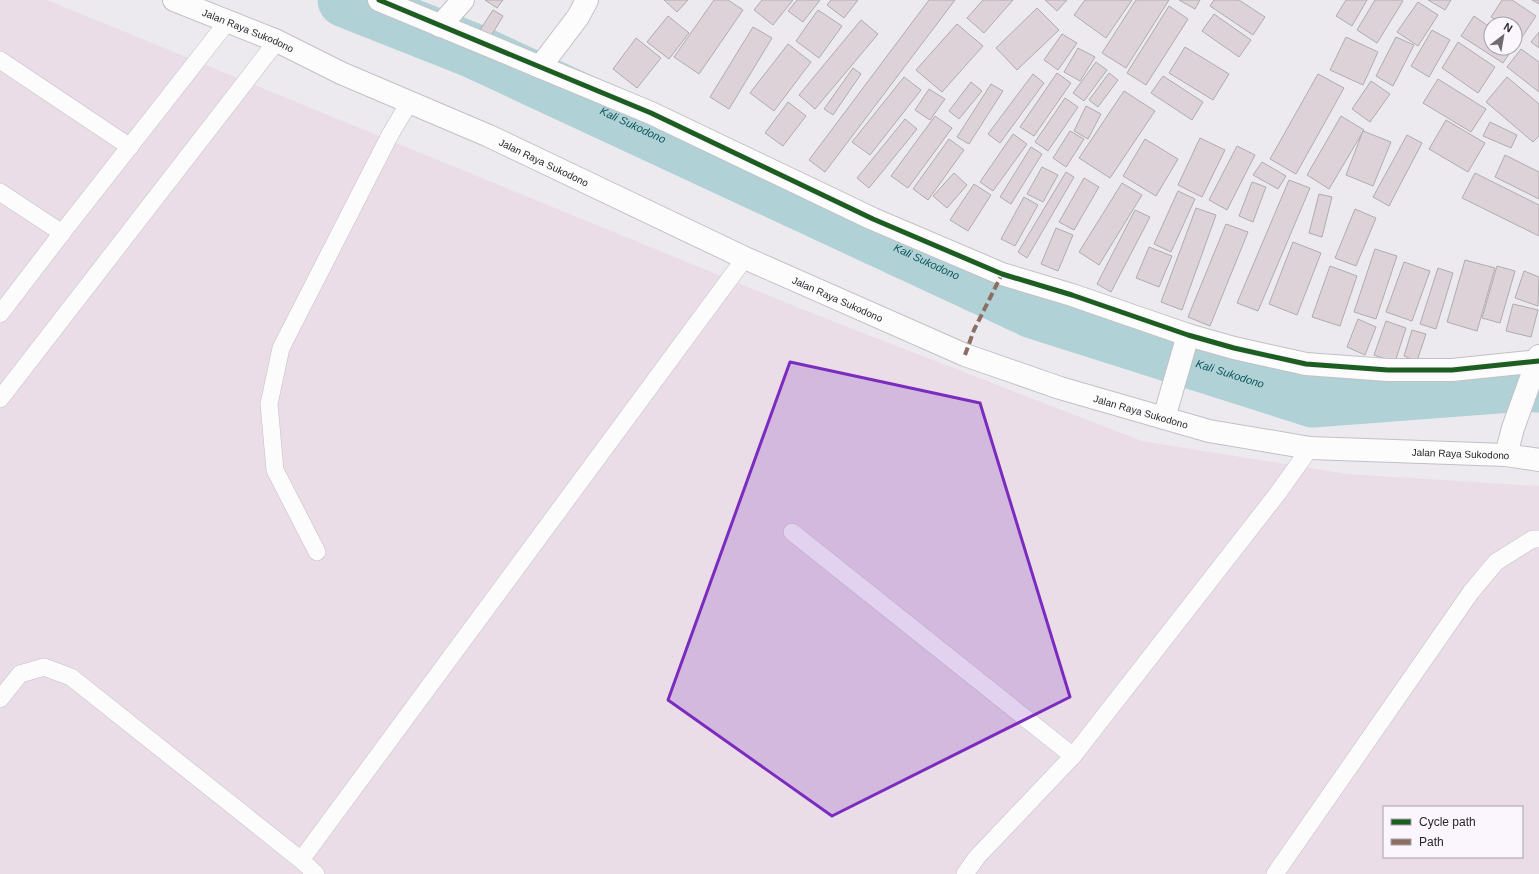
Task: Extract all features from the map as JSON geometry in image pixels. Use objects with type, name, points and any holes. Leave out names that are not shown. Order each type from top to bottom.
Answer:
[{"type":"street","name":"Jalan Raya Sukodono","points":[[174,0],[277,41],[341,73],[489,136],[745,258],[964,355],[1060,388],[1167,410],[1209,431],[1310,448],[1506,455],[1539,460]]},
{"type":"street","points":[[379,0],[651,113],[873,219],[1002,274],[1072,295],[1187,340],[1234,348],[1306,364],[1380,369],[1452,370],[1537,363],[1513,428],[1506,455]]},
{"type":"street","points":[[440,26],[463,0]]},
{"type":"street","points":[[540,67],[578,17],[586,0]]},
{"type":"street","points":[[1167,410],[1187,340]]},
{"type":"lane","points":[[0,314],[228,22]]},
{"type":"lane","points":[[0,398],[277,41]]},
{"type":"lane","points":[[0,60],[130,147]]},
{"type":"lane","points":[[317,552],[275,470],[269,404],[281,348],[391,133],[409,102]]},
{"type":"lane","points":[[0,192],[62,233]]},
{"type":"lane","points":[[301,860],[745,258]]},
{"type":"lane","points":[[965,874],[977,857],[1073,756],[1278,493],[1310,448]]},
{"type":"lane","points":[[792,532],[1073,756]]},
{"type":"lane","points":[[1275,874],[1471,592],[1496,562],[1533,539],[1539,539]]},
{"type":"lane","points":[[0,700],[20,674],[44,667],[71,677],[301,860],[316,874]]},
{"type":"highlighted area","points":[[790,362],[980,403],[1070,697],[832,816],[668,700]]},
{"type":"shaded area","points":[[0,0],[47,0],[804,310],[1142,441],[1347,474],[1539,486],[1539,874],[0,874]]},
{"type":"building","points":[[485,0],[503,0],[497,8]]},
{"type":"building","points":[[664,0],[688,0],[677,12]]},
{"type":"building","points":[[714,0],[728,0],[743,10],[699,74],[674,57]]},
{"type":"building","points":[[762,0],[793,0],[773,25],[754,10]]},
{"type":"building","points":[[797,0],[820,0],[803,22],[788,11]]},
{"type":"building","points":[[831,0],[858,0],[844,18],[827,5]]},
{"type":"building","points":[[929,0],[955,0],[825,172],[809,160]]},
{"type":"building","points":[[983,0],[1013,0],[984,33],[967,18]]},
{"type":"building","points":[[1045,0],[1067,0],[1057,11]]},
{"type":"building","points":[[1085,0],[1132,0],[1106,38],[1074,15]]},
{"type":"building","points":[[1136,0],[1169,0],[1126,68],[1102,53]]},
{"type":"building","points":[[1179,0],[1200,0],[1195,9]]},
{"type":"building","points":[[1214,0],[1239,0],[1265,17],[1253,35],[1210,6]]},
{"type":"building","points":[[1346,0],[1367,0],[1352,26],[1336,16]]},
{"type":"building","points":[[1375,0],[1403,1],[1377,43],[1357,30]]},
{"type":"building","points":[[1428,0],[1451,0],[1445,10]]},
{"type":"building","points":[[1502,0],[1512,0],[1536,16],[1523,36],[1523,16],[1492,16]]},
{"type":"building","points":[[1532,0],[1539,0],[1539,4]]},
{"type":"building","points":[[1418,2],[1438,15],[1418,46],[1397,32]]},
{"type":"building","points":[[1169,6],[1188,19],[1146,85],[1127,73]]},
{"type":"building","points":[[1037,8],[1059,30],[1017,70],[996,48]]},
{"type":"building","points":[[493,10],[503,16],[491,36],[480,30]]},
{"type":"building","points":[[818,10],[842,26],[819,58],[796,41]]},
{"type":"building","points":[[1214,14],[1251,40],[1239,57],[1202,31]]},
{"type":"building","points":[[668,16],[689,33],[669,59],[647,42]]},
{"type":"building","points":[[1474,16],[1483,22],[1483,50],[1461,36]]},
{"type":"building","points":[[861,20],[878,34],[815,109],[799,95]]},
{"type":"building","points":[[957,24],[983,46],[942,92],[916,70]]},
{"type":"building","points":[[753,27],[772,38],[729,109],[710,97]]},
{"type":"building","points":[[1432,30],[1450,40],[1429,77],[1411,66]]},
{"type":"building","points":[[1539,32],[1539,48],[1531,42]]},
{"type":"building","points":[[1062,34],[1077,43],[1058,70],[1044,60]]},
{"type":"building","points":[[1346,37],[1378,52],[1363,85],[1330,70]]},
{"type":"building","points":[[1396,37],[1414,45],[1393,86],[1376,76]]},
{"type":"building","points":[[636,38],[661,58],[637,88],[613,69]]},
{"type":"building","points":[[1458,42],[1495,67],[1478,93],[1442,68]]},
{"type":"building","points":[[788,44],[811,62],[774,111],[750,93]]},
{"type":"building","points":[[1185,47],[1229,74],[1213,100],[1169,73]]},
{"type":"building","points":[[1078,48],[1095,57],[1080,81],[1064,72]]},
{"type":"building","points":[[1523,50],[1539,62],[1539,92],[1507,67],[1516,56],[1523,56]]},
{"type":"building","points":[[1492,56],[1508,56],[1503,63]]},
{"type":"building","points":[[1096,62],[1107,70],[1084,101],[1073,93]]},
{"type":"building","points":[[853,68],[861,74],[833,115],[824,109]]},
{"type":"building","points":[[1057,73],[1071,83],[1034,136],[1020,127]]},
{"type":"building","points":[[1109,73],[1118,80],[1098,107],[1089,100]]},
{"type":"building","points":[[1033,74],[1044,83],[1000,143],[988,134]]},
{"type":"building","points":[[1318,74],[1344,88],[1296,174],[1270,159]]},
{"type":"building","points":[[1163,76],[1203,102],[1192,120],[1151,93]]},
{"type":"building","points":[[904,77],[921,90],[870,155],[852,142]]},
{"type":"building","points":[[1507,77],[1539,104],[1539,136],[1533,142],[1486,102]]},
{"type":"building","points":[[1438,79],[1486,109],[1471,132],[1423,103]]},
{"type":"building","points":[[1371,81],[1390,94],[1370,122],[1352,109]]},
{"type":"building","points":[[971,82],[982,91],[959,119],[949,111]]},
{"type":"building","points":[[991,84],[1003,91],[969,144],[957,137]]},
{"type":"building","points":[[929,89],[945,99],[930,120],[915,110]]},
{"type":"building","points":[[1124,91],[1155,111],[1110,178],[1079,158]]},
{"type":"building","points":[[1065,98],[1078,107],[1048,151],[1035,142]]},
{"type":"building","points":[[788,102],[806,116],[783,146],[765,133]]},
{"type":"building","points":[[1086,106],[1101,114],[1088,139],[1074,131]]},
{"type":"building","points":[[935,116],[952,128],[908,188],[891,176]]},
{"type":"building","points":[[1341,116],[1364,130],[1329,189],[1307,175]]},
{"type":"building","points":[[905,119],[917,129],[869,188],[857,178]]},
{"type":"building","points":[[1446,120],[1485,143],[1468,172],[1429,149]]},
{"type":"building","points":[[1490,122],[1517,135],[1511,148],[1483,136]]},
{"type":"building","points":[[1070,131],[1084,139],[1066,167],[1053,158]]},
{"type":"building","points":[[1363,131],[1391,142],[1373,186],[1346,175]]},
{"type":"building","points":[[1013,134],[1027,144],[993,191],[980,182]]},
{"type":"building","points":[[1407,135],[1422,143],[1389,206],[1373,197]]},
{"type":"building","points":[[1200,138],[1225,150],[1202,197],[1178,185]]},
{"type":"building","points":[[949,139],[964,150],[928,200],[913,189]]},
{"type":"building","points":[[1145,139],[1178,159],[1156,196],[1123,176]]},
{"type":"building","points":[[1237,146],[1255,155],[1227,210],[1209,200]]},
{"type":"building","points":[[1031,147],[1042,154],[1011,204],[1000,197]]},
{"type":"building","points":[[1505,155],[1539,172],[1539,199],[1495,177]]},
{"type":"building","points":[[1262,162],[1286,176],[1278,189],[1253,175]]},
{"type":"building","points":[[1042,167],[1058,175],[1043,202],[1027,194]]},
{"type":"building","points":[[1066,172],[1074,177],[1027,258],[1018,252]]},
{"type":"building","points":[[954,173],[967,185],[947,208],[933,196]]},
{"type":"building","points":[[1475,173],[1539,205],[1539,236],[1462,198]]},
{"type":"building","points":[[1084,178],[1099,187],[1074,230],[1059,222]]},
{"type":"building","points":[[1289,180],[1310,188],[1258,311],[1237,303]]},
{"type":"building","points":[[1252,182],[1266,187],[1253,222],[1239,216]]},
{"type":"building","points":[[1122,183],[1142,195],[1099,265],[1079,252]]},
{"type":"building","points":[[974,184],[991,195],[968,231],[950,220]]},
{"type":"building","points":[[1178,191],[1195,199],[1171,252],[1154,244]]},
{"type":"building","points":[[1319,194],[1332,197],[1322,237],[1309,233]]},
{"type":"building","points":[[1024,197],[1038,205],[1015,246],[1001,239]]},
{"type":"building","points":[[1196,208],[1216,215],[1182,310],[1161,302]]},
{"type":"building","points":[[1355,209],[1376,218],[1356,266],[1335,258]]},
{"type":"building","points":[[1135,210],[1150,217],[1111,292],[1097,284]]},
{"type":"building","points":[[1226,224],[1248,232],[1210,326],[1188,317]]},
{"type":"building","points":[[1056,228],[1073,235],[1058,271],[1041,264]]},
{"type":"building","points":[[1293,242],[1321,253],[1297,315],[1269,304]]},
{"type":"building","points":[[1149,247],[1172,256],[1159,287],[1136,278]]},
{"type":"building","points":[[1375,249],[1397,256],[1376,319],[1354,312]]},
{"type":"building","points":[[1465,260],[1495,268],[1477,331],[1447,322]]},
{"type":"building","points":[[1404,262],[1430,271],[1412,321],[1386,312]]},
{"type":"building","points":[[1330,266],[1357,276],[1340,326],[1312,317]]},
{"type":"building","points":[[1497,266],[1515,271],[1500,323],[1482,318]]},
{"type":"building","points":[[1438,268],[1453,273],[1436,329],[1420,324]]},
{"type":"building","points":[[1524,271],[1539,277],[1538,306],[1515,298]]},
{"type":"building","points":[[1513,304],[1538,310],[1531,337],[1506,331]]},
{"type":"building","points":[[1358,319],[1376,327],[1365,355],[1347,347]]},
{"type":"building","points":[[1386,321],[1406,328],[1395,362],[1374,355]]},
{"type":"building","points":[[1412,330],[1426,334],[1417,361],[1404,356]]},
{"type":"waterway","name":"Kali Sukodono","points":[[345,0],[474,51],[1033,311],[1313,400],[1526,384],[1539,385]]},
{"type":"marked path","points":[[965,355],[974,330],[1002,274]]},
{"type":"cycle path","points":[[379,0],[651,113],[873,219],[1002,274],[1072,295],[1188,335],[1234,348],[1306,364],[1388,370],[1452,370],[1539,361]]}]
